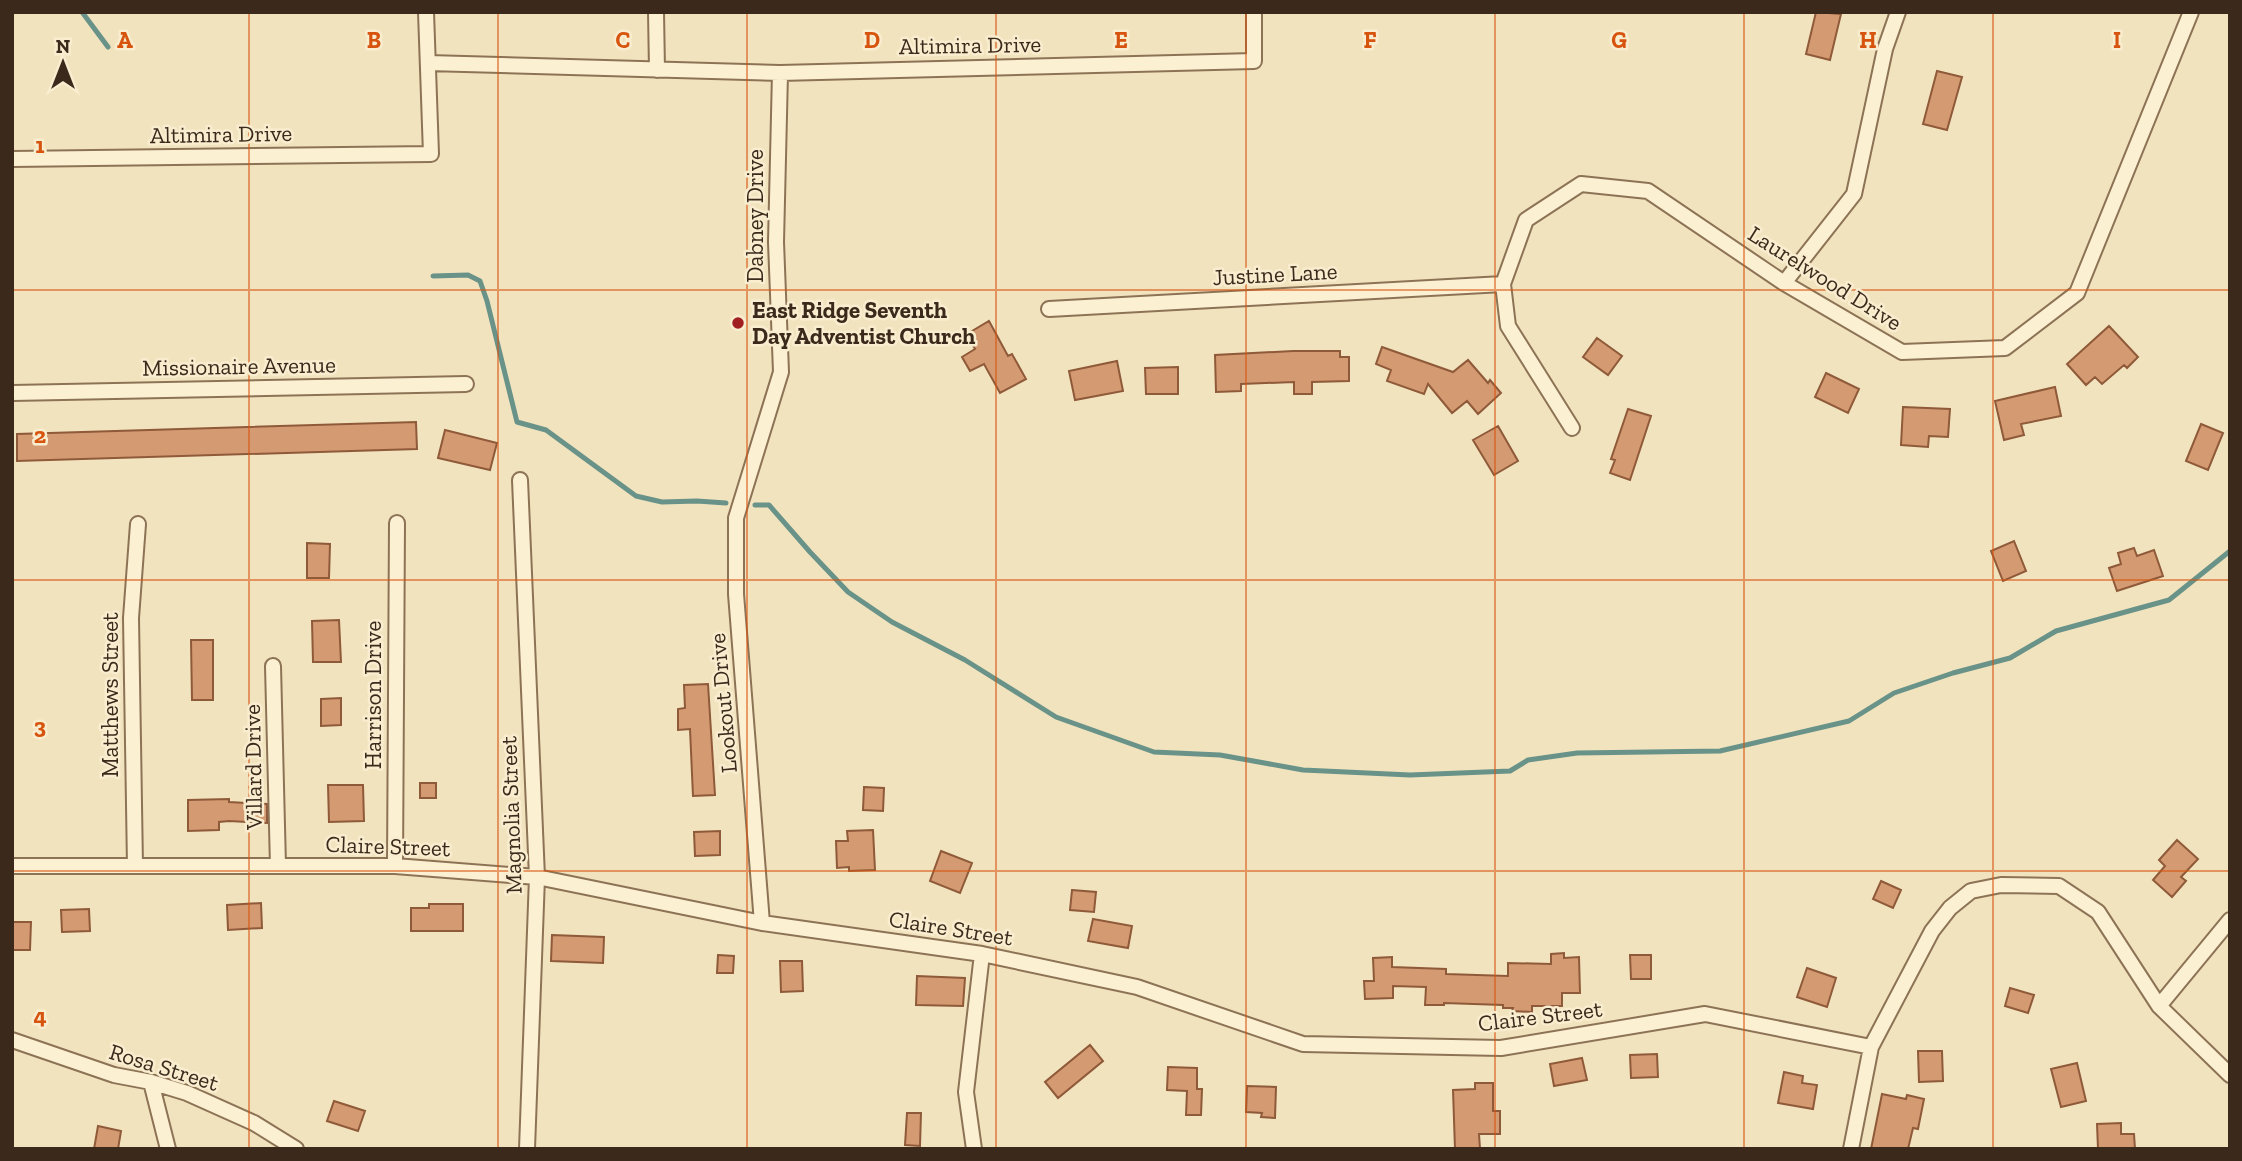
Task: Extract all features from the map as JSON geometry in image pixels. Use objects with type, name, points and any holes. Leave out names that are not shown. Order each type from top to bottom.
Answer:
[{"type":"street","points":[[426,12],[428,62]]},
{"type":"street","points":[[656,12],[657,70]]},
{"type":"street","name":"Altimira Drive","points":[[12,159],[431,154],[428,62],[780,73],[1254,61],[1254,12]]},
{"type":"street","points":[[1784,283],[1854,194],[1885,49],[1898,12]]},
{"type":"street","name":"Laurelwood Drive","points":[[1572,428],[1508,326],[1503,284],[1526,220],[1581,184],[1648,191],[1784,283],[1902,352],[2005,348],[2077,293],[2191,12]]},
{"type":"street","name":"Dabney Drive","points":[[747,480],[781,372],[776,242],[780,73]]},
{"type":"street","name":"Justine Lane","points":[[1049,309],[1503,284]]},
{"type":"street","name":"Missionaire Avenue","points":[[12,393],[466,384]]},
{"type":"street","name":"Magnolia Street","points":[[520,480],[537,877],[527,1149]]},
{"type":"street","name":"Lookout Drive","points":[[747,480],[736,518],[736,594],[762,923]]},
{"type":"street","name":"Harrison Drive","points":[[395,866],[397,523]]},
{"type":"street","name":"Matthews Street","points":[[135,866],[131,618],[138,524]]},
{"type":"street","name":"Villard Drive","points":[[273,666],[278,866]]},
{"type":"street","name":"Claire Street","points":[[12,866],[395,866],[537,877],[762,923],[982,954],[1137,986],[1303,1044],[1501,1048],[1705,1014],[1871,1047]]},
{"type":"street","points":[[1851,1149],[1871,1047],[1932,930],[1950,908],[1971,891],[2001,884],[2059,886],[2098,912],[2159,1006],[2230,1075]]},
{"type":"street","points":[[2159,1006],[2230,919]]},
{"type":"street","points":[[974,1149],[966,1092],[982,954]]},
{"type":"street","name":"Rosa Street","points":[[12,1040],[114,1075],[187,1093],[254,1123],[296,1149]]},
{"type":"street","points":[[151,1082],[168,1149]]},
{"type":"building","points":[[1816,12],[1841,14],[1830,60],[1806,54]]},
{"type":"building","points":[[1937,71],[1962,77],[1947,130],[1923,124]]},
{"type":"building","points":[[989,321],[1008,356],[1012,354],[1026,379],[1000,393],[984,364],[970,371],[962,357],[975,349],[967,334]]},
{"type":"building","points":[[2109,326],[2138,357],[2127,368],[2124,365],[2102,384],[2095,377],[2086,385],[2067,364]]},
{"type":"building","points":[[1597,338],[1622,356],[1608,375],[1583,357]]},
{"type":"building","points":[[1382,347],[1453,372],[1468,360],[1488,383],[1490,380],[1501,393],[1478,414],[1467,401],[1452,413],[1428,384],[1424,394],[1387,381],[1391,370],[1376,364]]},
{"type":"building","points":[[1340,351],[1340,357],[1349,357],[1349,381],[1312,382],[1312,394],[1294,394],[1294,382],[1241,384],[1241,391],[1216,392],[1215,355]]},
{"type":"building","points":[[1117,361],[1123,391],[1075,400],[1069,371]]},
{"type":"building","points":[[1178,367],[1178,394],[1146,394],[1145,368]]},
{"type":"building","points":[[1826,373],[1859,389],[1848,413],[1815,397]]},
{"type":"building","points":[[2055,387],[2061,416],[2021,424],[2024,435],[2004,440],[1995,401]]},
{"type":"building","points":[[1903,407],[1950,409],[1948,437],[1929,436],[1928,447],[1901,445]]},
{"type":"building","points":[[1628,409],[1651,416],[1630,480],[1610,473],[1615,460],[1611,459]]},
{"type":"building","points":[[416,422],[417,449],[17,461],[17,434]]},
{"type":"building","points":[[2201,424],[2223,433],[2208,470],[2186,461]]},
{"type":"building","points":[[1498,426],[1518,461],[1494,475],[1473,440]]},
{"type":"building","points":[[445,430],[497,443],[490,470],[438,458]]},
{"type":"building","points":[[2014,541],[2026,571],[2003,581],[1991,551]]},
{"type":"building","points":[[307,543],[330,544],[329,578],[307,578]]},
{"type":"building","points":[[2134,548],[2137,556],[2154,550],[2163,576],[2117,591],[2109,568],[2121,564],[2118,553]]},
{"type":"building","points":[[339,620],[341,662],[313,662],[312,621]]},
{"type":"building","points":[[191,640],[213,640],[213,700],[192,700]]},
{"type":"building","points":[[708,684],[715,795],[693,796],[690,729],[678,730],[678,709],[685,708],[684,685]]},
{"type":"building","points":[[341,698],[341,725],[321,726],[321,699]]},
{"type":"building","points":[[420,783],[436,783],[436,798],[420,798]]},
{"type":"building","points":[[328,785],[363,785],[364,821],[329,822]]},
{"type":"building","points":[[864,787],[884,788],[883,811],[863,810]]},
{"type":"building","points":[[229,799],[229,802],[267,804],[267,823],[219,822],[219,830],[188,831],[188,800]]},
{"type":"building","points":[[873,830],[875,870],[849,871],[849,867],[837,868],[836,841],[848,841],[847,831]]},
{"type":"building","points":[[720,831],[720,855],[695,856],[694,832]]},
{"type":"building","points":[[2177,840],[2198,859],[2181,877],[2186,881],[2172,897],[2153,880],[2165,866],[2159,860]]},
{"type":"building","points":[[941,851],[972,863],[960,893],[930,881]]},
{"type":"building","points":[[1881,881],[1901,890],[1893,908],[1873,899]]},
{"type":"building","points":[[1072,890],[1096,892],[1094,912],[1070,910]]},
{"type":"building","points":[[261,903],[262,928],[228,930],[227,905]]},
{"type":"building","points":[[429,904],[463,904],[463,931],[411,931],[411,908],[429,908]]},
{"type":"building","points":[[89,909],[90,931],[62,932],[61,910]]},
{"type":"building","points":[[1093,919],[1132,926],[1128,948],[1088,941]]},
{"type":"building","points":[[12,922],[31,922],[30,950],[12,950]]},
{"type":"building","points":[[552,935],[604,937],[603,963],[551,961]]},
{"type":"building","points":[[1564,953],[1564,958],[1579,957],[1580,993],[1562,993],[1562,1006],[1532,1006],[1532,1012],[1512,1011],[1513,1008],[1503,1008],[1503,1005],[1425,1005],[1426,987],[1393,986],[1393,998],[1365,999],[1364,981],[1374,981],[1373,958],[1392,957],[1392,967],[1446,969],[1446,974],[1508,976],[1508,963],[1551,964],[1551,954]]},
{"type":"building","points":[[718,955],[734,956],[733,973],[717,973]]},
{"type":"building","points":[[1630,955],[1651,955],[1651,979],[1631,979]]},
{"type":"building","points":[[780,961],[802,961],[803,991],[781,992]]},
{"type":"building","points":[[1807,968],[1836,978],[1827,1007],[1797,997]]},
{"type":"building","points":[[917,976],[965,978],[963,1006],[916,1005]]},
{"type":"building","points":[[2010,988],[2034,995],[2028,1013],[2005,1006]]},
{"type":"building","points":[[1090,1045],[1103,1061],[1058,1098],[1045,1082]]},
{"type":"building","points":[[1918,1051],[1942,1051],[1943,1081],[1919,1082]]},
{"type":"building","points":[[1657,1054],[1658,1077],[1631,1078],[1630,1055]]},
{"type":"building","points":[[1582,1058],[1587,1080],[1554,1086],[1550,1064]]},
{"type":"building","points":[[2077,1063],[2086,1101],[2061,1107],[2051,1069]]},
{"type":"building","points":[[1168,1067],[1197,1068],[1197,1089],[1202,1089],[1201,1115],[1186,1115],[1187,1091],[1167,1090]]},
{"type":"building","points":[[1784,1072],[1803,1076],[1802,1083],[1817,1085],[1813,1109],[1778,1103]]},
{"type":"building","points":[[1475,1083],[1493,1083],[1493,1111],[1500,1111],[1500,1134],[1479,1134],[1480,1149],[1455,1149],[1453,1090],[1475,1089]]},
{"type":"building","points":[[1247,1086],[1276,1087],[1275,1118],[1261,1117],[1262,1113],[1246,1112]]},
{"type":"building","points":[[1882,1094],[1906,1099],[1907,1095],[1924,1099],[1918,1129],[1913,1128],[1908,1149],[1871,1149]]},
{"type":"building","points":[[334,1101],[365,1111],[358,1131],[327,1121]]},
{"type":"building","points":[[907,1113],[921,1113],[920,1146],[905,1145]]},
{"type":"building","points":[[2121,1123],[2121,1134],[2134,1134],[2135,1149],[2098,1149],[2097,1124]]},
{"type":"building","points":[[98,1126],[121,1131],[118,1149],[94,1149]]},
{"type":"waterway","points":[[82,12],[108,47]]},
{"type":"waterway","points":[[433,276],[468,275],[480,281],[517,422],[546,430],[636,496],[662,502],[726,503]]},
{"type":"waterway","points":[[755,505],[769,505],[848,592],[892,622],[965,660],[1056,717],[1154,752],[1220,755],[1303,770],[1410,775],[1510,771],[1528,760],[1577,753],[1720,751],[1849,721],[1894,693],[1953,673],[2010,658],[2056,631],[2169,600],[2230,551]]},
{"type":"place","name":"East Ridge Seventh Day Adventist Church","points":[[738,323]]}]
